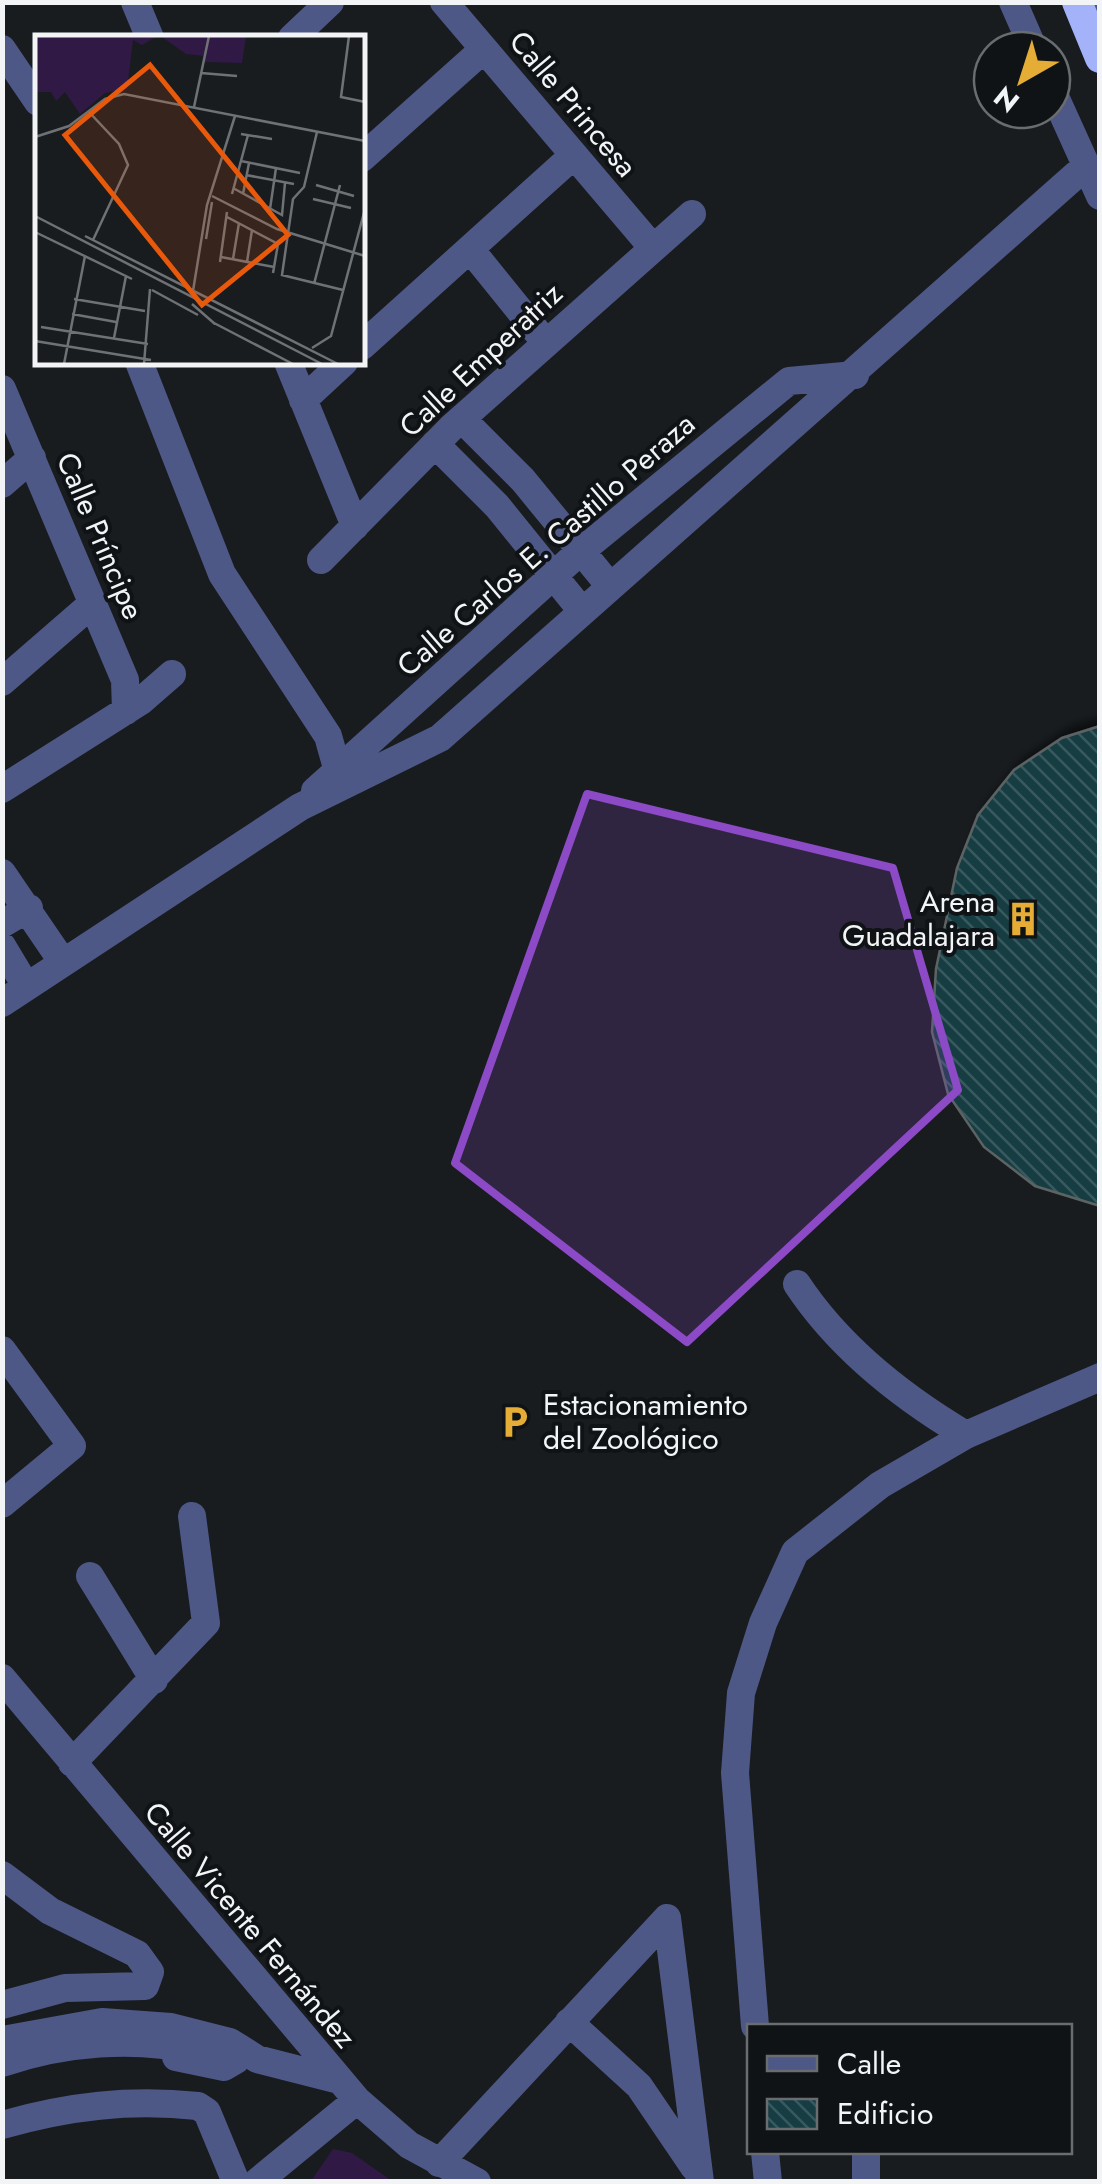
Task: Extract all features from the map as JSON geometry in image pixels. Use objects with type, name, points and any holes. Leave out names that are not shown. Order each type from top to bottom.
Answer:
[{"type":"highway","points":[[1077,2],[1096,24],[1100,78]]},
{"type":"street","points":[[134,2],[149,35]]},
{"type":"street","points":[[295,35],[330,2]]},
{"type":"street","name":"Calle Princesa","points":[[444,2],[653,248]]},
{"type":"street","points":[[1013,2],[1025,30]]},
{"type":"street","points":[[2,49],[35,98]]},
{"type":"street","points":[[365,155],[484,49]]},
{"type":"street","points":[[1070,130],[1100,196]]},
{"type":"street","points":[[365,343],[574,154]]},
{"type":"street","name":"Calle Carlos E. Castillo Peraza","points":[[340,776],[440,738],[609,585],[855,375],[1086,166]]},
{"type":"street","name":"Calle Emperatriz","points":[[322,560],[462,419],[692,214]]},
{"type":"street","points":[[470,249],[546,343]]},
{"type":"street","points":[[140,365],[222,574],[328,736],[340,776]]},
{"type":"street","points":[[289,365],[355,526]]},
{"type":"street","points":[[304,400],[341,365]]},
{"type":"street","name":"Calle Carlos E. Castillo Peraza","points":[[2,1003],[251,842],[340,776],[583,550],[788,381],[855,375]]},
{"type":"street","name":"Calle Príncipe","points":[[2,389],[125,680],[126,710]]},
{"type":"street","points":[[462,419],[524,480],[609,585]]},
{"type":"street","points":[[436,444],[496,506],[582,611]]},
{"type":"street","points":[[2,484],[32,458]]},
{"type":"street","points":[[496,506],[524,480]]},
{"type":"street","points":[[2,682],[93,603]]},
{"type":"street","points":[[2,790],[126,710],[172,674]]},
{"type":"street","points":[[2,873],[62,961]]},
{"type":"street","points":[[2,924],[28,908]]},
{"type":"street","points":[[2,946],[26,986]]},
{"type":"street","points":[[797,1284],[821,1321],[923,1409],[966,1435]]},
{"type":"street","points":[[2,1350],[72,1446],[2,1504]]},
{"type":"street","points":[[755,2024],[735,1773],[741,1693],[762,1623],[796,1552],[880,1485],[966,1435],[1100,1377]]},
{"type":"street","points":[[72,1763],[206,1623],[192,1516]]},
{"type":"street","points":[[90,1576],[154,1680]]},
{"type":"street","name":"Calle Vicente Fernández","points":[[2,1678],[348,2090],[395,2134],[477,2182]]},
{"type":"street","points":[[2,1876],[82,1929],[137,1954],[150,1972],[150,1981],[145,1986],[65,1988],[2,2005]]},
{"type":"street","points":[[439,2163],[667,1918],[700,2178]]},
{"type":"street","points":[[569,2022],[640,2086],[700,2178]]},
{"type":"street","points":[[2,2040],[66,2026],[171,2026],[230,2042],[247,2059]]},
{"type":"street","points":[[2,2063],[57,2048],[141,2043],[247,2059],[348,2090],[257,2182]]},
{"type":"street","points":[[2,2075],[48,2060],[112,2051],[224,2067],[247,2059]]},
{"type":"street","points":[[2,2125],[64,2108],[109,2102],[198,2106],[207,2112],[236,2182]]},
{"type":"street","points":[[766,2154],[768,2182]]},
{"type":"street","points":[[866,2154],[866,2182]]},
{"type":"highlighted area","points":[[587,794],[893,868],[958,1090],[687,1342],[455,1163]]},
{"type":"shaded area","points":[[333,2149],[352,2153],[392,2181],[311,2181]]},
{"type":"building","name":"Arena Guadalajara","points":[[1100,726],[1100,1206],[1035,1186],[984,1147],[948,1094],[932,1032],[936,969],[957,868],[978,815],[1014,770],[1062,738]]},
{"type":"place","name":"Arena Guadalajara","points":[[1023,919]]},
{"type":"place","name":"Estacionamiento del Zoológico","points":[[515,1422]]}]
